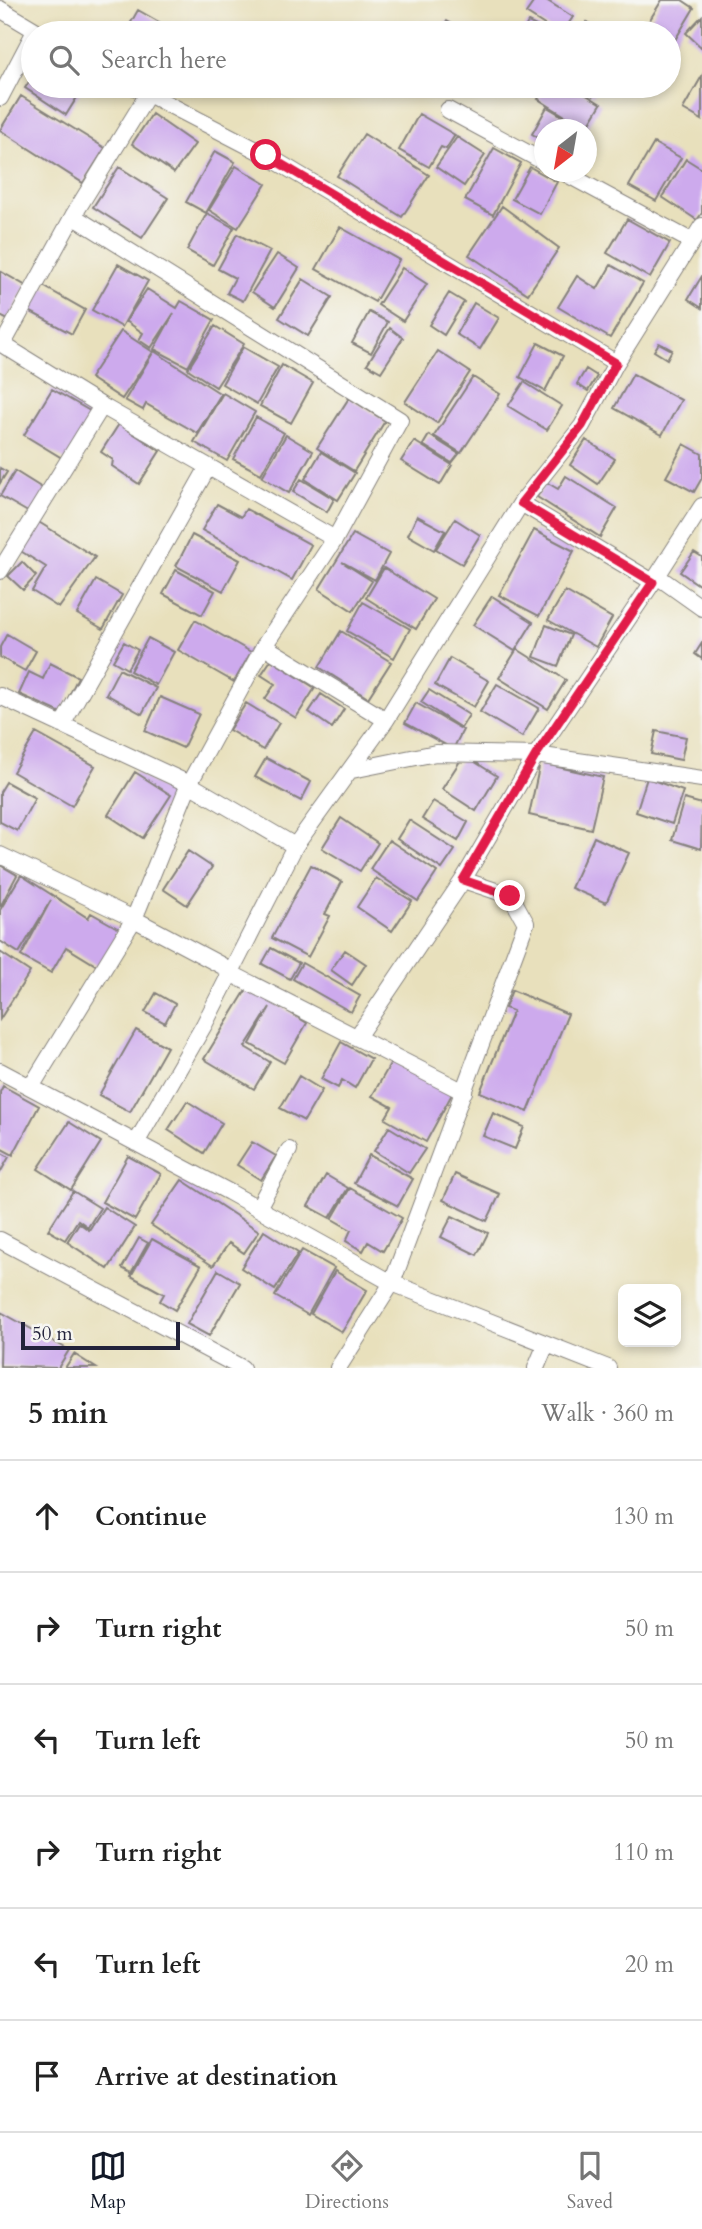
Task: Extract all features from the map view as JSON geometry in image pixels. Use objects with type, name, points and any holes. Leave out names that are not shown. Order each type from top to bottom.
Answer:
[{"type":"street","points":[[0,9],[21,23]]},
{"type":"street","points":[[0,98],[21,60]]},
{"type":"street","points":[[146,98],[73,216],[1,343],[102,406],[335,539]]},
{"type":"street","points":[[156,98],[266,155],[616,363]]},
{"type":"street","points":[[448,110],[534,157]]},
{"type":"street","points":[[581,182],[691,240]]},
{"type":"street","points":[[31,1087],[134,919],[189,783],[264,646],[335,539],[400,421],[73,216]]},
{"type":"street","points":[[136,1143],[204,1025],[229,971],[295,846],[386,720],[521,503],[582,426],[616,363],[702,226]]},
{"type":"street","points":[[0,571],[102,406]]},
{"type":"street","points":[[62,725],[208,467]]},
{"type":"street","points":[[521,503],[702,608]]},
{"type":"street","points":[[356,1037],[463,880],[536,755],[702,506]]},
{"type":"street","points":[[264,646],[386,720]]},
{"type":"street","points":[[0,696],[189,783],[295,846]]},
{"type":"street","points":[[352,770],[436,753],[536,755],[702,779]]},
{"type":"street","points":[[0,855],[134,919],[464,1092]]},
{"type":"street","points":[[338,1368],[392,1283],[526,923],[510,896],[463,880]]},
{"type":"street","points":[[0,1071],[258,1208],[392,1283],[608,1368]]},
{"type":"street","points":[[258,1208],[289,1150]]},
{"type":"street","points":[[0,1240],[242,1368]]},
{"type":"street","points":[[536,1368],[546,1344]]},
{"type":"building","points":[[535,0],[546,0],[573,17],[570,21],[538,21],[526,13]]},
{"type":"building","points":[[662,0],[682,0],[694,8],[681,30],[681,21],[649,21]]},
{"type":"building","points":[[138,10],[157,21],[132,21]]},
{"type":"building","points":[[702,16],[702,48],[686,33]]},
{"type":"building","points":[[702,76],[702,120],[683,109]]},
{"type":"building","points":[[21,96],[105,148],[83,183],[0,130]]},
{"type":"building","points":[[40,98],[77,98],[66,115]]},
{"type":"building","points":[[591,98],[601,104],[592,119],[570,119],[538,99]]},
{"type":"building","points":[[547,107],[567,119],[540,119]]},
{"type":"building","points":[[152,114],[195,144],[174,173],[132,144]]},
{"type":"building","points":[[419,114],[455,135],[446,149],[441,147],[429,167],[399,150]]},
{"type":"building","points":[[364,134],[429,175],[402,217],[337,176]]},
{"type":"building","points":[[457,137],[485,155],[464,186],[436,167]]},
{"type":"building","points":[[654,143],[681,158],[656,201],[629,186]]},
{"type":"building","points":[[494,148],[521,163],[493,215],[465,200]]},
{"type":"building","points":[[215,151],[235,162],[206,213],[186,202]]},
{"type":"building","points":[[686,159],[702,169],[702,213],[697,220],[662,197]]},
{"type":"building","points":[[236,166],[266,184],[238,228],[209,210]]},
{"type":"building","points":[[119,167],[168,198],[142,238],[93,207]]},
{"type":"building","points":[[530,167],[534,169],[534,182],[557,182],[540,214],[512,199]]},
{"type":"building","points":[[502,206],[559,248],[528,294],[469,255]]},
{"type":"building","points":[[207,213],[234,228],[213,265],[187,250]]},
{"type":"building","points":[[627,219],[670,243],[650,278],[607,253]]},
{"type":"building","points":[[340,227],[399,260],[375,302],[316,269]]},
{"type":"building","points":[[237,234],[270,251],[243,301],[227,293],[235,278],[218,269]]},
{"type":"building","points":[[277,254],[299,268],[275,307],[252,292]]},
{"type":"building","points":[[118,264],[148,281],[122,327],[92,310]]},
{"type":"building","points":[[611,265],[643,283],[610,338],[558,307],[577,276],[597,289]]},
{"type":"building","points":[[402,268],[427,284],[403,321],[378,305]]},
{"type":"building","points":[[0,271],[26,286],[8,320],[0,316]]},
{"type":"building","points":[[702,276],[702,308],[688,299]]},
{"type":"building","points":[[303,279],[332,297],[308,336],[279,318]]},
{"type":"building","points":[[43,286],[85,310],[72,334],[29,311]]},
{"type":"building","points":[[147,289],[177,308],[181,301],[214,320],[188,367],[154,349],[174,313],[151,348],[139,340],[143,333],[126,321]]},
{"type":"building","points":[[449,293],[464,302],[444,335],[429,325]]},
{"type":"building","points":[[474,303],[499,318],[480,349],[456,334]]},
{"type":"building","points":[[369,312],[388,322],[371,353],[352,343]]},
{"type":"building","points":[[215,326],[244,344],[216,387],[188,369]]},
{"type":"building","points":[[390,328],[403,338],[381,372],[367,364]]},
{"type":"building","points":[[121,331],[153,352],[122,399],[90,378]]},
{"type":"building","points":[[538,343],[563,356],[545,391],[520,377]]},
{"type":"building","points":[[659,343],[672,350],[667,359],[654,351]]},
{"type":"building","points":[[243,347],[278,367],[257,404],[222,384]]},
{"type":"building","points":[[154,351],[221,394],[197,433],[146,404],[143,410],[125,400]]},
{"type":"building","points":[[438,351],[470,372],[437,423],[405,402]]},
{"type":"building","points":[[282,365],[313,383],[291,423],[260,406]]},
{"type":"building","points":[[586,369],[597,376],[588,391],[577,384]]},
{"type":"building","points":[[633,374],[681,400],[662,435],[614,408]]},
{"type":"building","points":[[473,377],[500,394],[461,453],[434,436]]},
{"type":"building","points":[[524,382],[562,406],[547,430],[508,406]]},
{"type":"building","points":[[52,389],[95,414],[67,461],[24,435]]},
{"type":"building","points":[[223,393],[255,412],[227,461],[194,442]]},
{"type":"building","points":[[349,398],[385,421],[354,471],[317,448]]},
{"type":"building","points":[[256,417],[284,433],[261,474],[233,459]]},
{"type":"building","points":[[119,424],[160,451],[139,484],[112,466],[113,460],[101,452]]},
{"type":"building","points":[[286,435],[313,451],[289,493],[262,477]]},
{"type":"building","points":[[429,435],[459,454],[452,463],[423,445]]},
{"type":"building","points":[[586,440],[615,459],[598,484],[570,465]]},
{"type":"building","points":[[414,441],[452,465],[440,485],[401,461]]},
{"type":"building","points":[[684,444],[702,454],[702,478],[694,492],[666,477]]},
{"type":"building","points":[[321,452],[355,473],[338,500],[305,479]]},
{"type":"building","points":[[0,468],[7,472],[0,483]]},
{"type":"building","points":[[15,471],[47,491],[33,515],[0,496]]},
{"type":"building","points":[[566,476],[617,508],[600,537],[537,497],[546,482],[558,489]]},
{"type":"building","points":[[301,479],[334,499],[327,512],[293,492]]},
{"type":"building","points":[[217,504],[241,517],[246,509],[311,545],[292,580],[202,530]]},
{"type":"building","points":[[417,516],[445,531],[434,550],[408,535]]},
{"type":"building","points":[[455,519],[480,535],[462,564],[436,549]]},
{"type":"building","points":[[37,521],[95,557],[59,608],[32,591],[46,567],[19,550]]},
{"type":"building","points":[[534,530],[574,551],[539,616],[499,595]]},
{"type":"building","points":[[353,534],[389,554],[375,580],[342,562],[372,581],[353,611],[319,589]]},
{"type":"building","points":[[192,535],[240,560],[223,591],[176,566]]},
{"type":"building","points":[[694,552],[702,557],[702,587],[680,572]]},
{"type":"building","points":[[22,562],[36,576],[23,590],[8,576]]},
{"type":"building","points":[[384,568],[434,599],[416,629],[366,598]]},
{"type":"building","points":[[176,570],[215,591],[202,615],[163,594]]},
{"type":"building","points":[[96,580],[122,595],[103,629],[77,614]]},
{"type":"building","points":[[565,591],[612,618],[596,647],[548,620]]},
{"type":"building","points":[[492,596],[533,622],[515,651],[473,625]]},
{"type":"building","points":[[363,602],[410,629],[394,658],[347,631]]},
{"type":"building","points":[[195,620],[251,652],[234,682],[178,650]]},
{"type":"building","points":[[546,625],[571,635],[558,666],[534,657]]},
{"type":"building","points":[[341,631],[391,662],[368,698],[319,667]]},
{"type":"building","points":[[7,634],[36,651],[25,671],[0,657],[0,647]]},
{"type":"building","points":[[148,638],[174,652],[156,685],[130,671]]},
{"type":"building","points":[[124,642],[138,650],[127,669],[113,661]]},
{"type":"building","points":[[702,643],[702,659],[695,654]]},
{"type":"building","points":[[517,649],[566,680],[548,709],[499,678]]},
{"type":"building","points":[[450,658],[489,681],[474,707],[435,685]]},
{"type":"building","points":[[271,660],[315,688],[296,718],[265,699],[275,684],[261,675]]},
{"type":"building","points":[[50,663],[78,677],[61,713],[19,694],[29,672],[43,679]]},
{"type":"building","points":[[119,669],[156,688],[142,714],[106,694]]},
{"type":"building","points":[[497,684],[539,708],[522,737],[480,712]]},
{"type":"building","points":[[429,690],[469,715],[461,728],[421,702]]},
{"type":"building","points":[[321,694],[344,709],[332,728],[309,712]]},
{"type":"building","points":[[160,697],[199,714],[183,748],[145,731]]},
{"type":"building","points":[[246,703],[279,723],[263,750],[229,730]]},
{"type":"building","points":[[416,703],[463,730],[453,749],[405,723]]},
{"type":"building","points":[[656,731],[686,737],[681,760],[651,754]]},
{"type":"building","points":[[36,733],[95,766],[72,806],[13,772]]},
{"type":"building","points":[[464,755],[497,776],[476,811],[442,789]]},
{"type":"building","points":[[266,758],[311,782],[301,801],[255,777]]},
{"type":"building","points":[[540,763],[603,777],[591,829],[529,815]]},
{"type":"building","points":[[135,772],[171,795],[143,838],[108,815]]},
{"type":"building","points":[[647,778],[683,791],[672,824],[636,812]]},
{"type":"building","points":[[6,782],[35,798],[17,831],[0,822],[0,792]]},
{"type":"building","points":[[684,799],[702,804],[701,849],[672,840]]},
{"type":"building","points":[[433,801],[468,822],[458,841],[422,819]]},
{"type":"building","points":[[341,818],[378,843],[360,871],[322,848]]},
{"type":"building","points":[[409,820],[455,850],[442,869],[397,839]]},
{"type":"building","points":[[594,837],[629,853],[606,903],[571,888]]},
{"type":"building","points":[[389,840],[437,872],[418,901],[370,869]]},
{"type":"building","points":[[188,851],[212,867],[187,905],[163,889]]},
{"type":"building","points":[[0,865],[17,875],[0,907]]},
{"type":"building","points":[[311,865],[342,882],[325,914],[330,916],[308,957],[272,938]]},
{"type":"building","points":[[21,875],[88,918],[91,913],[121,930],[99,967],[66,947],[51,973],[21,956],[51,900],[19,953],[0,941],[0,910]]},
{"type":"building","points":[[376,878],[412,901],[392,931],[357,907]]},
{"type":"building","points":[[271,948],[299,963],[290,979],[262,964]]},
{"type":"building","points":[[345,950],[366,964],[352,985],[331,970]]},
{"type":"building","points":[[0,952],[30,972],[0,1019]]},
{"type":"building","points":[[302,963],[360,996],[351,1012],[293,979]]},
{"type":"building","points":[[248,987],[307,1023],[284,1063],[250,1044],[270,1007],[245,1047],[270,1062],[254,1089],[204,1059]]},
{"type":"building","points":[[512,990],[568,1014],[528,1112],[480,1092],[513,1011],[505,1008]]},
{"type":"building","points":[[156,993],[175,1004],[165,1023],[145,1012]]},
{"type":"building","points":[[136,1030],[167,1047],[130,1112],[99,1095]]},
{"type":"building","points":[[341,1042],[371,1059],[355,1088],[342,1080],[338,1088],[321,1079]]},
{"type":"building","points":[[392,1061],[452,1094],[426,1142],[385,1119],[392,1107],[372,1096]]},
{"type":"building","points":[[299,1076],[322,1090],[304,1121],[280,1108]]},
{"type":"building","points":[[3,1086],[39,1106],[13,1155],[0,1148],[0,1092]]},
{"type":"building","points":[[187,1101],[222,1123],[204,1153],[168,1130]]},
{"type":"building","points":[[493,1113],[524,1127],[515,1149],[483,1136]]},
{"type":"building","points":[[69,1122],[101,1142],[71,1190],[38,1169]]},
{"type":"building","points":[[389,1127],[425,1149],[409,1173],[374,1151]]},
{"type":"building","points":[[252,1142],[276,1156],[261,1180],[237,1165]]},
{"type":"building","points":[[0,1152],[9,1157],[0,1173]]},
{"type":"building","points":[[369,1155],[413,1179],[398,1206],[354,1183]]},
{"type":"building","points":[[128,1156],[161,1174],[135,1220],[102,1202]]},
{"type":"building","points":[[455,1174],[500,1194],[487,1221],[443,1200]]},
{"type":"building","points":[[326,1175],[348,1188],[330,1218],[308,1206]]},
{"type":"building","points":[[182,1180],[259,1231],[244,1253],[229,1243],[213,1266],[151,1225]]},
{"type":"building","points":[[350,1188],[402,1218],[383,1251],[368,1242],[363,1251],[346,1241],[351,1230],[332,1219]]},
{"type":"building","points":[[73,1191],[100,1208],[88,1227],[78,1220],[65,1240],[48,1230]]},
{"type":"building","points":[[104,1207],[135,1227],[108,1269],[67,1242],[79,1223],[89,1230]]},
{"type":"building","points":[[452,1216],[488,1233],[477,1255],[441,1237]]},
{"type":"building","points":[[264,1231],[298,1253],[275,1290],[241,1268]]},
{"type":"building","points":[[139,1238],[148,1243],[131,1273],[122,1268]]},
{"type":"building","points":[[152,1239],[201,1266],[175,1310],[160,1301],[164,1294],[131,1276]]},
{"type":"building","points":[[302,1250],[334,1268],[308,1315],[275,1296]]},
{"type":"building","points":[[218,1270],[240,1283],[209,1336],[187,1324]]},
{"type":"building","points":[[335,1271],[367,1290],[342,1332],[311,1314]]},
{"type":"building","points":[[1,1312],[69,1350],[58,1368],[0,1366]]},
{"type":"building","points":[[74,1354],[96,1368],[65,1368]]},
{"type":"route","points":[[266,155],[616,363],[582,426],[521,503],[653,582],[536,755],[463,880],[510,896]]}]
